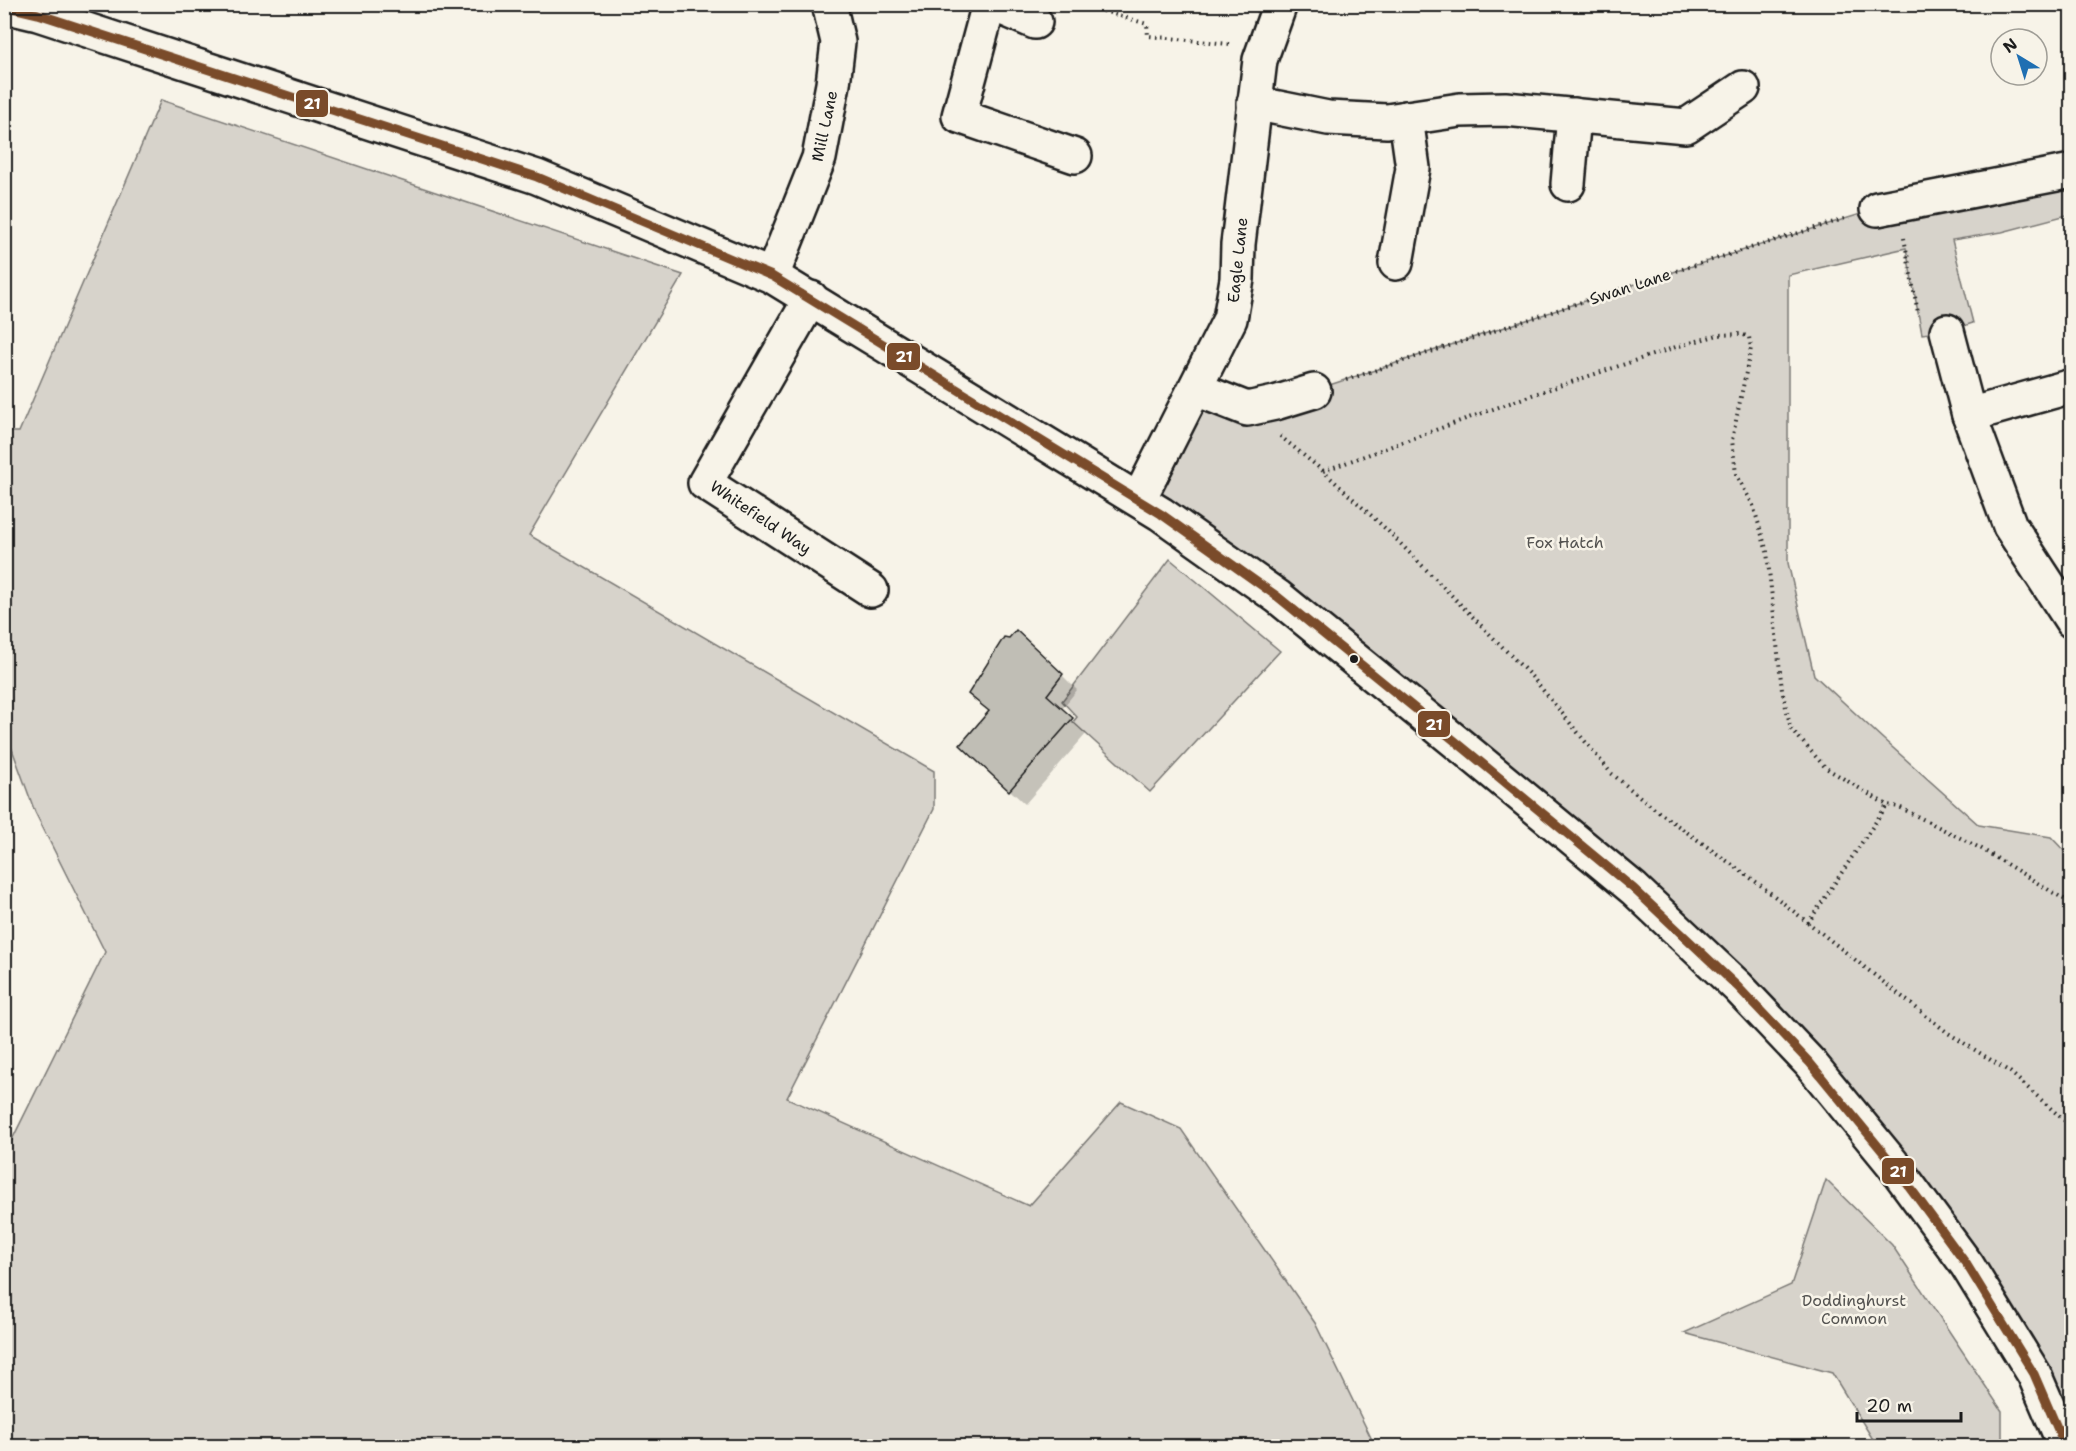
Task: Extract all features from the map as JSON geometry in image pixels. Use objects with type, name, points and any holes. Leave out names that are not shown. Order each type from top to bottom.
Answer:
[{"type":"main road","name":"Mill Lane","points":[[772,276],[819,158],[833,84],[838,42],[829,4]]},
{"type":"main road","points":[[1035,22],[991,4],[958,116],[1075,156]]},
{"type":"main road","name":"Eagle Lane","points":[[1139,499],[1230,319],[1238,279],[1238,244],[1254,103],[1264,47],[1280,4]]},
{"type":"main road","points":[[4,6],[38,14],[537,177],[772,276],[1139,499],[1278,597],[1449,736],[1634,889],[1738,987],[1810,1063],[1892,1163],[1967,1265],[2034,1374],[2066,1446]]},
{"type":"main road","points":[[1254,103],[1328,118],[1387,121],[1460,110],[1505,109],[1686,126],[1743,88]]},
{"type":"main road","points":[[1568,184],[1574,115]]},
{"type":"main road","points":[[1395,263],[1413,168],[1406,118]]},
{"type":"main road","points":[[1888,207],[2072,171]]},
{"type":"main road","name":"Whitefield Way","points":[[811,298],[705,483],[871,590]]},
{"type":"main road","points":[[1947,331],[1969,415],[2010,526],[2072,621]]},
{"type":"main road","points":[[1969,415],[2072,386]]},
{"type":"main road","points":[[1196,389],[1247,409],[1275,404],[1314,391]]},
{"type":"path","points":[[1080,4],[1147,24],[1148,36],[1264,47]]},
{"type":"path","points":[[1888,207],[1922,334],[1947,331]]},
{"type":"path","name":"Swan Lane","points":[[1314,391],[1657,277],[1888,207]]},
{"type":"path","points":[[1323,471],[1529,396],[1676,346],[1718,334],[1741,334],[1749,337],[1751,348],[1732,440],[1736,474],[1753,505],[1767,552],[1782,690],[1791,729],[1826,768],[1887,805],[1899,807],[1980,848],[2072,904]]},
{"type":"path","points":[[1247,409],[1323,471],[1388,531],[1533,678],[1611,773],[1656,810],[1759,884],[1948,1034],[2010,1072],[2072,1130]]},
{"type":"path","points":[[1808,923],[1887,805]]},
{"type":"green space","points":[[161,100],[683,275],[529,535],[934,771],[934,809],[787,1098],[1029,1206],[1121,1102],[1181,1129],[1315,1323],[1375,1446],[5,1446],[5,1154],[105,952],[35,812],[5,730],[5,432],[19,432]]},
{"type":"green space","name":"Fox Hatch","points":[[2071,171],[2071,214],[2002,232],[1952,240],[1973,323],[1947,331],[1922,334],[1906,248],[1788,275],[1788,563],[1814,675],[1979,825],[2051,837],[2071,858],[2071,1446],[2034,1374],[1738,987],[1161,514],[1152,473],[1196,389],[1275,403],[1657,277],[1877,209]]},
{"type":"green space","points":[[1170,559],[1280,651],[1150,792],[1073,722],[1077,717],[1062,701]]},
{"type":"green space","name":"Doddinghurst Common","points":[[1826,1180],[1892,1245],[2002,1411],[2002,1446],[1877,1446],[1832,1373],[1684,1333],[1791,1285]]},
{"type":"building","points":[[1016,630],[1063,674],[1047,695],[1073,718],[1009,791],[960,745],[989,711],[968,694],[1004,637],[1009,638]]},
{"type":"transit line","name":"21","points":[[4,6],[38,14],[537,177],[772,276],[1161,514],[1278,597],[1466,750],[1634,889],[1738,987],[1810,1063],[1892,1163],[1967,1265],[2034,1374],[2065,1446]]}]
